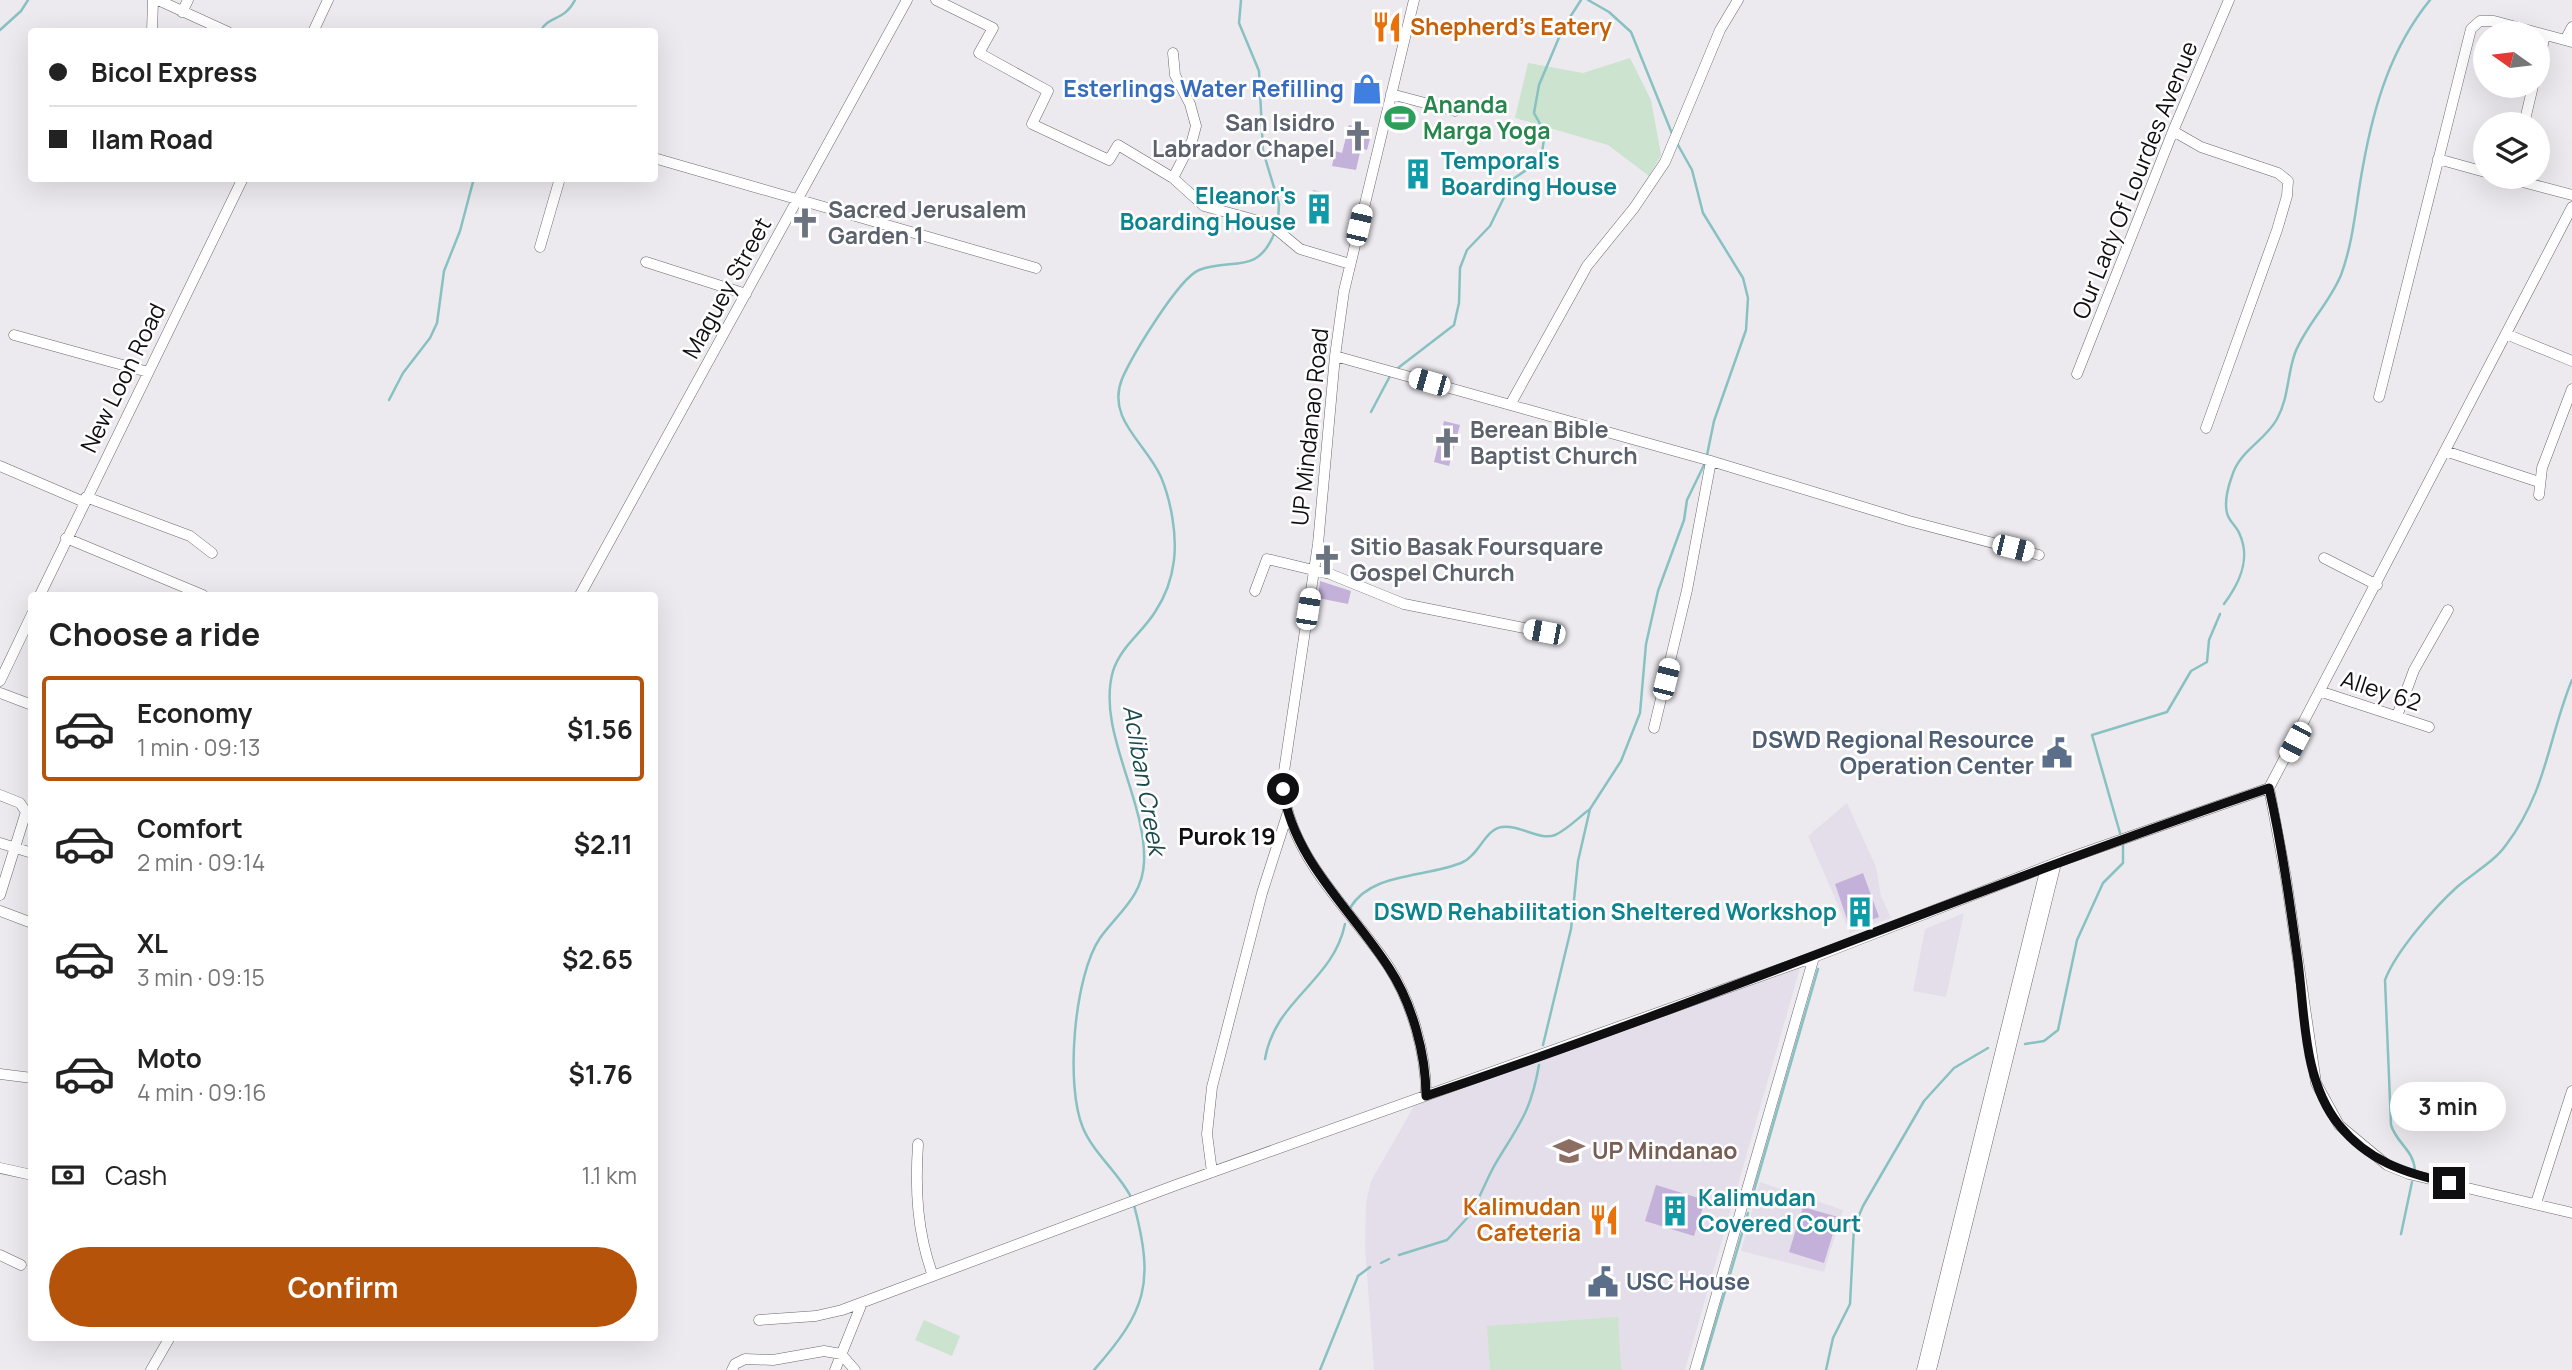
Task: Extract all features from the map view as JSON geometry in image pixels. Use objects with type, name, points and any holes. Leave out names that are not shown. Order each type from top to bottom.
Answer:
[{"type":"street","points":[[152,28],[155,0],[219,28]]},
{"type":"street","points":[[182,12],[188,0]]},
{"type":"street","points":[[315,28],[328,0]]},
{"type":"street","name":"Maguey Street","points":[[582,592],[907,0]]},
{"type":"street","points":[[936,0],[993,29],[979,53],[1048,91],[1032,124],[1110,160],[1118,145],[1173,178],[1204,206],[1270,224],[1300,249],[1350,264]]},
{"type":"street","name":"UP Mindanao Road","points":[[1414,0],[1350,264],[1335,356],[1314,570],[1283,778],[1287,812],[1322,878],[1390,968],[1400,988],[1413,1021],[1430,1094]]},
{"type":"street","points":[[1510,405],[1587,265],[1634,208],[1665,162],[1716,40],[1738,0]]},
{"type":"street","name":"Our Lady Of Lourdes Avenue","points":[[2077,374],[2173,131],[2229,0]]},
{"type":"street","points":[[2379,397],[2468,36],[2473,26]]},
{"type":"street","points":[[2550,36],[2568,41],[2572,27]]},
{"type":"street","points":[[1173,53],[1175,75],[1190,104],[1196,126],[1192,141],[1173,178]]},
{"type":"street","points":[[1391,94],[1455,111]]},
{"type":"street","points":[[2173,131],[2194,144],[2278,173],[2288,181],[2287,196],[2277,230],[2206,428]]},
{"type":"street","points":[[658,159],[1036,268]]},
{"type":"street","points":[[2438,159],[2473,169]]},
{"type":"street","name":"New Loon Road","points":[[41,592],[241,182]]},
{"type":"street","points":[[540,247],[559,182]]},
{"type":"street","points":[[2550,189],[2572,195]]},
{"type":"street","points":[[2572,207],[2322,692],[2269,788],[2287,878],[2316,1083],[2339,1125],[2387,1165],[2409,1174],[2572,1213]]},
{"type":"street","points":[[646,262],[746,294]]},
{"type":"street","points":[[2506,334],[2572,362]]},
{"type":"street","points":[[14,335],[148,372]]},
{"type":"street","points":[[1335,356],[1711,461],[1909,521],[2039,555]]},
{"type":"street","points":[[2539,495],[2539,482],[2546,454],[2572,389]]},
{"type":"street","points":[[2445,452],[2539,482]]},
{"type":"street","points":[[1654,728],[1684,603],[1711,461]]},
{"type":"street","points":[[0,467],[190,536],[212,553]]},
{"type":"street","points":[[66,538],[196,592]]},
{"type":"street","points":[[2325,558],[2377,585]]},
{"type":"street","points":[[1255,591],[1267,559],[1314,570],[1404,604],[1544,632]]},
{"type":"street","points":[[2397,716],[2414,670],[2448,610]]},
{"type":"street","points":[[0,681],[28,622]]},
{"type":"street","name":"Alley 62","points":[[2322,692],[2430,727]]},
{"type":"street","points":[[0,694],[28,704]]},
{"type":"street","points":[[759,1320],[816,1316],[862,1303],[1212,1172],[1814,957],[2051,865],[2269,788]]},
{"type":"street","points":[[0,795],[24,806],[25,819],[0,895]]},
{"type":"street","points":[[1212,1172],[1207,1134],[1212,1087],[1262,893],[1287,812]]},
{"type":"street","points":[[0,843],[28,852]]},
{"type":"street","points":[[1922,1370],[1931,1352],[2051,865]]},
{"type":"street","points":[[0,911],[28,922]]},
{"type":"street","points":[[1695,1370],[1814,957]]},
{"type":"street","points":[[0,1074],[28,1078]]},
{"type":"street","points":[[2536,1203],[2572,1091]]},
{"type":"street","points":[[918,1144],[916,1204],[920,1232],[933,1276]]},
{"type":"street","points":[[0,1168],[28,1174]]},
{"type":"street","points":[[0,1255],[21,1265]]},
{"type":"street","points":[[835,1370],[862,1303]]},
{"type":"street","points":[[151,1370],[168,1341]]},
{"type":"street","points":[[732,1370],[735,1364],[745,1359],[772,1360],[824,1350],[841,1354],[855,1370]]},
{"type":"street","points":[[1931,1352],[1931,1370]]},
{"type":"shaded area","points":[[1847,803],[1876,867],[1881,896],[1891,918],[1850,933],[1808,836]]},
{"type":"shaded area","points":[[1964,913],[1946,997],[1913,991],[1925,929]]},
{"type":"shaded area","name":"UP Mindanao","points":[[1800,968],[1685,1370],[1374,1370],[1365,1247],[1366,1203],[1371,1181],[1414,1106]]},
{"type":"shaded area","points":[[1760,1182],[1843,1210],[1824,1272],[1741,1251]]},
{"type":"green space","points":[[1630,58],[1651,100],[1661,155],[1649,176],[1608,145],[1515,118],[1528,63],[1583,73]]},
{"type":"green space","points":[[1618,1317],[1621,1370],[1490,1370],[1487,1326]]},
{"type":"green space","points":[[924,1320],[960,1336],[952,1356],[915,1340]]},
{"type":"building","points":[[1397,105],[1409,108],[1405,125],[1393,122]]},
{"type":"building","points":[[1349,125],[1372,131],[1367,150],[1361,148],[1356,170],[1332,166],[1335,151],[1342,153]]},
{"type":"building","name":"Eleanor's Boarding House","points":[[1313,190],[1332,194],[1324,227],[1306,223]]},
{"type":"building","name":"Berean Bible Baptist Church","points":[[1444,421],[1460,425],[1449,466],[1434,462]]},
{"type":"building","points":[[1320,581],[1351,591],[1348,604],[1318,598]]},
{"type":"building","points":[[1863,873],[1879,917],[1850,928],[1835,884]]},
{"type":"building","name":"Kalimudan Covered Court","points":[[1656,1185],[1705,1200],[1694,1236],[1645,1221]]},
{"type":"building","points":[[1803,1207],[1838,1217],[1824,1263],[1789,1252]]},
{"type":"waterway","points":[[0,30],[21,11],[28,0]]},
{"type":"waterway","points":[[542,28],[566,12],[575,0]]},
{"type":"waterway","name":"Acliban Creek","points":[[1241,0],[1239,23],[1259,71],[1263,151],[1279,204],[1278,222]]},
{"type":"waterway","points":[[1398,368],[1454,325],[1459,303],[1460,268],[1467,250],[1490,226],[1513,179],[1535,164],[1542,152],[1545,133],[1534,113],[1539,85],[1563,28],[1581,0]]},
{"type":"waterway","points":[[1588,0],[1609,12],[1631,32],[1673,136]]},
{"type":"waterway","points":[[2224,604],[2239,580],[2244,563],[2243,544],[2226,508],[2231,480],[2241,459],[2277,419],[2284,402],[2295,353],[2341,275],[2349,248],[2367,143],[2379,99],[2405,38],[2430,0]]},
{"type":"waterway","points":[[1678,145],[1692,170],[1703,213],[1743,278],[1748,298],[1746,330],[1714,421],[1707,455]]},
{"type":"waterway","points":[[389,400],[403,373],[430,338],[437,323],[444,271],[460,231],[473,182]]},
{"type":"waterway","name":"Acliban Creek","points":[[1131,1197],[1083,1128],[1074,1086],[1078,1004],[1091,955],[1100,938],[1134,894],[1143,874],[1143,839],[1111,717],[1113,671],[1121,654],[1150,620],[1162,600],[1172,573],[1175,550],[1165,486],[1123,419],[1118,393],[1122,379],[1145,337],[1168,302],[1190,276],[1211,266],[1242,263],[1260,256],[1274,234]]},
{"type":"waterway","points":[[1371,412],[1390,376]]},
{"type":"waterway","points":[[1543,1045],[1571,929],[1578,861],[1590,809],[1621,761],[1640,713],[1646,644],[1658,591],[1684,520],[1687,500],[1704,465]]},
{"type":"waterway","points":[[2120,833],[2092,735],[2167,712],[2191,671],[2207,662],[2209,640],[2220,614]]},
{"type":"waterway","points":[[2415,1171],[2409,1152],[2391,1125],[2385,980],[2398,956],[2427,918],[2457,887],[2496,857],[2520,825],[2539,784],[2572,680]]},
{"type":"waterway","points":[[1350,908],[1360,896],[1386,881],[1449,867],[1469,859],[1496,829],[1509,827],[1542,836],[1555,835],[1590,809]]},
{"type":"waterway","points":[[2025,1044],[2044,1041],[2058,1030],[2077,940],[2103,883],[2123,863],[2123,843]]},
{"type":"waterway","points":[[1265,1059],[1271,1038],[1280,1021],[1329,961],[1339,944],[1345,924]]},
{"type":"waterway","points":[[1749,1208],[1818,969]]},
{"type":"waterway","points":[[1826,1370],[1833,1338],[1850,1304],[1854,1227],[1863,1206],[1924,1101],[1954,1068],[1988,1048]]},
{"type":"waterway","points":[[1477,1201],[1524,1116],[1539,1065]]},
{"type":"waterway","points":[[2401,1234],[2412,1182]]},
{"type":"waterway","name":"Acliban Creek","points":[[1094,1370],[1125,1330],[1141,1295],[1144,1256],[1134,1205]]},
{"type":"waterway","points":[[1702,1370],[1748,1213]]},
{"type":"waterway","points":[[1399,1255],[1447,1240],[1469,1216]]},
{"type":"waterway","points":[[1381,1263],[1389,1259]]},
{"type":"waterway","points":[[1320,1370],[1358,1276],[1370,1267]]},
{"type":"place","name":"Shepherd's Eatery","points":[[1387,27]]},
{"type":"place","name":"Esterlings Water Refilling","points":[[1367,89]]},
{"type":"place","name":"Ananda Marga Yoga","points":[[1400,118]]},
{"type":"place","name":"San Isidro Labrador Chapel","points":[[1358,136]]},
{"type":"place","name":"Temporal's Boarding House","points":[[1418,174]]},
{"type":"place","name":"Eleanor's Boarding House","points":[[1319,209]]},
{"type":"place","name":"Sacred Jerusalem Garden 1","points":[[805,223]]},
{"type":"place","name":"Berean Bible Baptist Church","points":[[1447,443]]},
{"type":"place","name":"Sitio Basak Foursquare Gospel Church","points":[[1327,560]]},
{"type":"place","name":"DSWD Regional Resource Operation Center","points":[[2057,753]]},
{"type":"place","name":"DSWD Rehabilitation Sheltered Workshop","points":[[1860,912]]},
{"type":"place","name":"UP Mindanao","points":[[1569,1151]]},
{"type":"place","name":"Kalimudan Covered Court","points":[[1675,1211]]},
{"type":"place","name":"Kalimudan Cafeteria","points":[[1604,1220]]},
{"type":"place","name":"USC House","points":[[1603,1282]]},
{"type":"district","name":"Purok 19","points":[[1227,837]]},
{"type":"route","points":[[1283,789],[1291,822],[1322,878],[1390,968],[1400,988],[1413,1021],[1426,1077],[1426,1096],[1814,957],[2056,863],[2269,788],[2287,878],[2309,1045],[2316,1083],[2326,1105],[2339,1125],[2365,1150],[2387,1165],[2409,1174],[2449,1183]]}]
